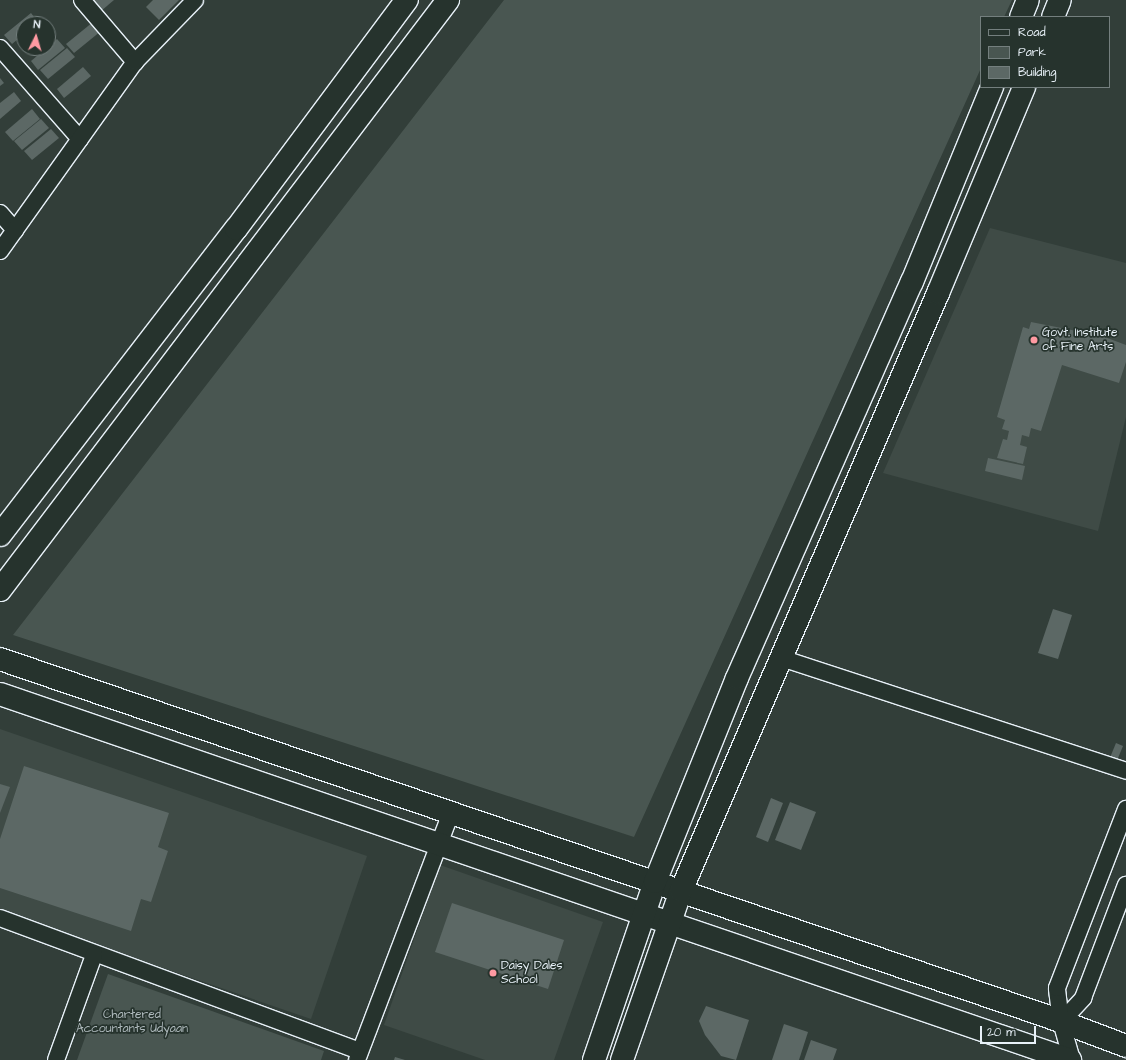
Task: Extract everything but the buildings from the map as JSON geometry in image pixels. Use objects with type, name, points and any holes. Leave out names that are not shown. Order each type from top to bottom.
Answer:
[{"type":"main road","points":[[0,535],[236,229],[407,0]]},
{"type":"main road","points":[[0,590],[448,0]]},
{"type":"main road","points":[[1021,16],[1028,0]]},
{"type":"main road","points":[[1053,16],[1060,0]]},
{"type":"main road","points":[[594,1060],[645,915],[655,882],[737,678],[908,289],[992,88]]},
{"type":"main road","points":[[622,1060],[671,924],[681,891],[1024,88]]},
{"type":"main road","points":[[0,658],[655,882],[1061,1022],[1126,1046]]},
{"type":"main road","points":[[0,694],[1071,1060]]},
{"type":"street","points":[[82,0],[135,62]]},
{"type":"street","points":[[0,251],[135,62],[194,0]]},
{"type":"street","points":[[0,48],[80,139]]},
{"type":"street","points":[[0,213],[15,230]]},
{"type":"street","points":[[781,658],[1126,771]]},
{"type":"street","points":[[1071,1060],[1061,1022],[1058,988],[1126,809]]},
{"type":"street","points":[[0,918],[358,1055],[451,812]]},
{"type":"street","points":[[1061,1022],[1083,998],[1126,885]]},
{"type":"street","points":[[56,1060],[94,955]]},
{"type":"shaded area","name":"Govt. Institute of Fine Arts","points":[[990,228],[1126,263],[1126,417],[1098,531],[883,473]]},
{"type":"shaded area","points":[[0,729],[367,856],[311,1019],[0,912]]},
{"type":"shaded area","name":"Daisy Dales School","points":[[440,865],[603,922],[554,1060],[485,1060],[384,1025]]},
{"type":"green space","points":[[504,0],[1012,0],[1004,16],[980,16],[980,70],[634,837],[13,635]]},
{"type":"green space","name":"Chartered Accountants Udyaan","points":[[108,974],[324,1051],[321,1060],[77,1060]]},
{"type":"place","name":"Govt. Institute of Fine Arts","points":[[1034,340]]},
{"type":"place","name":"Daisy Dales School","points":[[493,973]]}]
